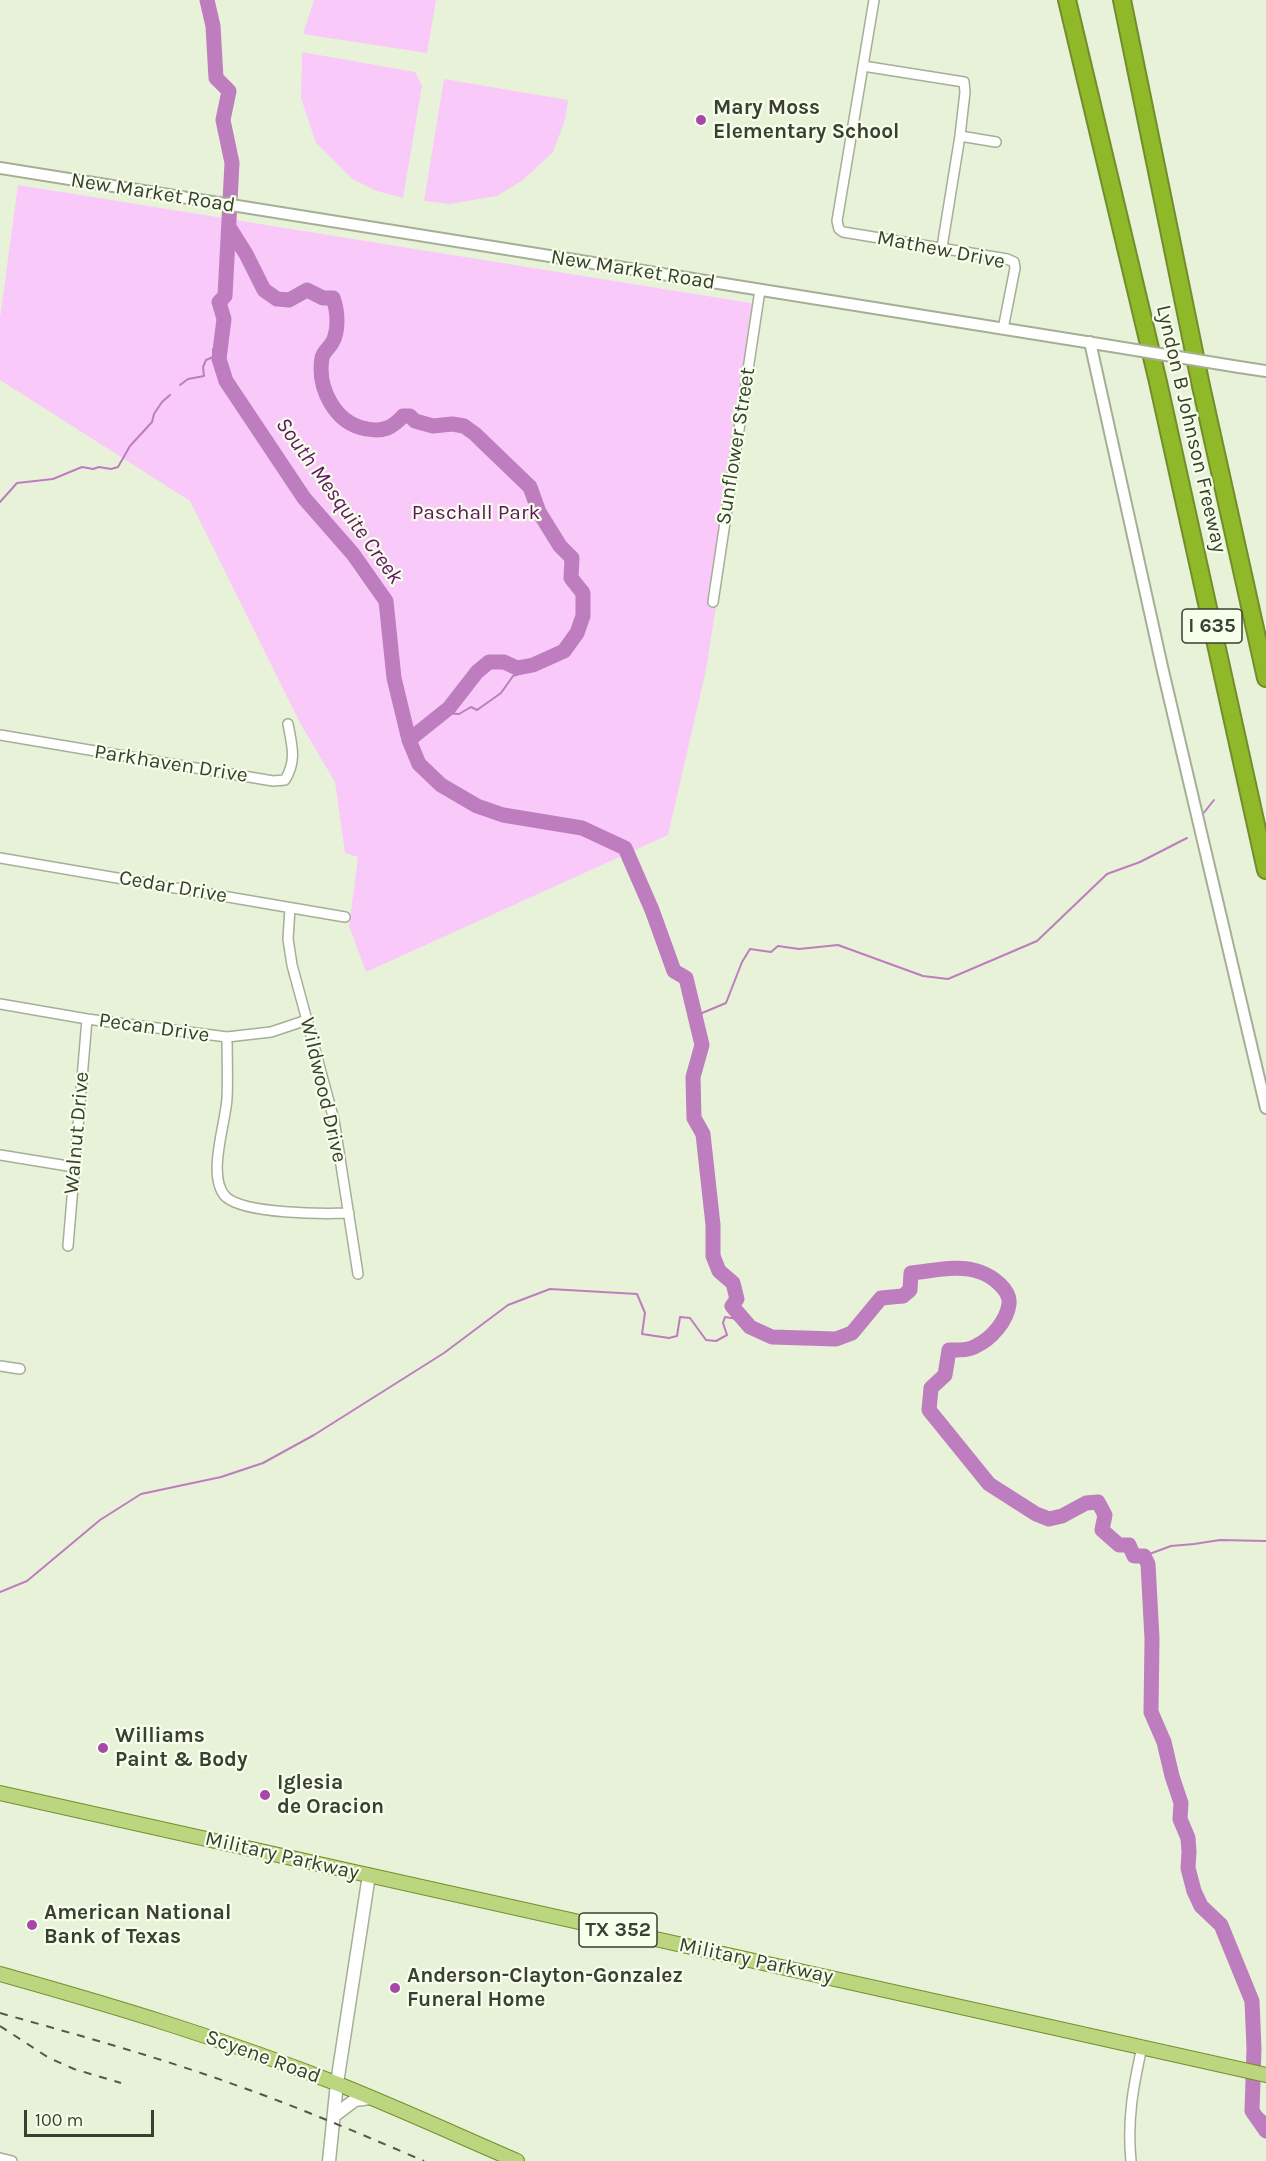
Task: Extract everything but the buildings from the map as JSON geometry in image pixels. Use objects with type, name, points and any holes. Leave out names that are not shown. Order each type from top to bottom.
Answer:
[{"type":"highway","name":"Lyndon B Johnson Freeway","points":[[1067,0],[1158,382],[1266,870]]},
{"type":"highway","name":"Lyndon B Johnson Freeway","points":[[1122,0],[1201,386],[1266,678]]},
{"type":"main road","name":"Military Parkway","points":[[0,1793],[1266,2075]]},
{"type":"main road","points":[[329,2161],[337,2083],[369,1875]]},
{"type":"main road","name":"Scyene Road","points":[[0,1974],[168,2023],[337,2083],[517,2161]]},
{"type":"main road","points":[[335,2115],[355,2100],[370,2098]]},
{"type":"street","points":[[874,0],[863,66],[964,82],[960,136],[942,247]]},
{"type":"street","name":"Mathew Drive","points":[[863,66],[837,221],[839,229],[843,232],[942,247],[1014,262],[1015,267],[1003,328]]},
{"type":"street","points":[[960,136],[996,142]]},
{"type":"street","name":"New Market Road","points":[[0,168],[1266,371]]},
{"type":"street","name":"Sunflower Street","points":[[713,602],[760,290]]},
{"type":"street","points":[[1090,342],[1163,671],[1266,1108]]},
{"type":"street","name":"Parkhaven Drive","points":[[0,735],[273,781],[285,780],[292,768],[293,754],[288,724]]},
{"type":"street","name":"Cedar Drive","points":[[0,858],[345,917]]},
{"type":"street","name":"Wildwood Drive","points":[[290,908],[288,939],[292,965],[334,1120],[357,1274]]},
{"type":"street","name":"Pecan Drive","points":[[0,1004],[87,1019],[227,1037],[271,1032],[307,1020]]},
{"type":"street","name":"Walnut Drive","points":[[68,1246],[87,1019]]},
{"type":"street","points":[[227,1037],[226,1110],[217,1167],[221,1190],[233,1202],[267,1209],[300,1214],[349,1213]]},
{"type":"street","points":[[0,1155],[74,1167]]},
{"type":"street","points":[[0,1366],[20,1369]]},
{"type":"street","points":[[1131,2161],[1129,2127],[1131,2099],[1142,2047]]},
{"type":"street","points":[[0,2158],[12,2161]]},
{"type":"green space","points":[[314,0],[436,0],[427,53],[303,34]]},
{"type":"green space","points":[[302,52],[415,72],[422,86],[403,198],[377,191],[352,179],[316,143],[301,98]]},
{"type":"green space","points":[[444,79],[568,100],[565,120],[553,152],[523,180],[497,196],[450,204],[424,201]]},
{"type":"green space","name":"Paschall Park","points":[[18,185],[763,305],[706,670],[668,835],[366,972],[349,926],[358,857],[345,853],[335,782],[299,721],[190,501],[0,380],[0,318]]},
{"type":"waterway","name":"South Mesquite Creek","points":[[207,0],[213,26],[216,78],[229,91],[223,120],[232,163],[225,296],[219,302],[224,319],[219,359],[226,381],[304,498],[353,554],[386,601],[394,678],[409,740],[419,764],[441,785],[477,806],[503,815],[582,828],[625,848],[652,910],[674,971],[686,978],[702,1045],[693,1077],[694,1118],[703,1134],[713,1225],[713,1256],[719,1271],[733,1283],[737,1299],[732,1306],[750,1327],[772,1337],[836,1339],[852,1333],[881,1298],[903,1296],[910,1290],[911,1273],[963,1268],[985,1274],[995,1280],[1007,1294],[1008,1310],[1002,1323],[993,1334],[973,1348],[949,1350],[945,1375],[931,1388],[929,1410],[989,1484],[1036,1514],[1049,1519],[1062,1516],[1086,1503],[1098,1502],[1105,1515],[1102,1530],[1119,1545],[1129,1545],[1134,1556],[1144,1556],[1148,1564],[1152,1639],[1151,1712],[1164,1742],[1181,1803],[1180,1819],[1188,1838],[1188,1868],[1194,1891],[1201,1906],[1221,1925],[1252,2001],[1254,2049],[1252,2111],[1266,2131]]},
{"type":"waterway","name":"South Mesquite Creek","points":[[229,227],[264,290],[277,299],[289,300],[307,290],[323,298],[333,298],[337,315],[336,333],[323,356],[321,369],[326,392],[337,412],[356,426],[373,430],[387,428],[403,416],[410,416],[415,421],[433,426],[452,424],[464,426],[530,487],[539,512],[560,546],[572,558],[571,578],[583,593],[583,616],[577,633],[564,651],[533,665],[517,668],[504,662],[489,662],[477,672],[449,708],[409,740]]},
{"type":"waterway","points":[[180,385],[188,379],[204,376],[203,367],[206,360],[213,357],[213,349],[221,343]]},
{"type":"waterway","points":[[0,502],[17,483],[53,479],[82,467],[93,469],[118,467],[130,446],[152,422],[154,414],[170,395]]},
{"type":"waterway","points":[[443,713],[459,714],[471,707],[477,710],[501,693],[513,676],[522,673],[529,666]]},
{"type":"waterway","points":[[1202,815],[1214,800]]},
{"type":"waterway","points":[[695,1016],[726,1003],[742,962],[750,949],[771,952],[778,946],[799,949],[838,945],[923,976],[948,979],[1037,941],[1107,874],[1140,862],[1187,838]]},
{"type":"waterway","points":[[0,1592],[27,1581],[100,1520],[141,1494],[221,1477],[263,1463],[314,1435],[444,1353],[508,1305],[550,1289],[637,1294],[645,1313],[642,1334],[669,1338],[677,1336],[680,1317],[690,1318],[706,1340],[716,1341],[727,1335],[723,1323],[725,1317],[743,1320]]},
{"type":"waterway","points":[[1144,1556],[1171,1546],[1220,1540],[1266,1541]]},
{"type":"waterway","points":[[1253,2107],[1266,2117]]},
{"type":"railway","points":[[0,2013],[211,2076],[310,2113],[424,2161]]},
{"type":"railway","points":[[0,2026],[49,2058],[74,2069],[121,2083]]},
{"type":"place","name":"Mary Moss Elementary School","points":[[701,120]]},
{"type":"place","name":"Williams Paint & Body","points":[[103,1748]]},
{"type":"place","name":"Iglesia de Oracion","points":[[265,1795]]},
{"type":"place","name":"American National Bank of Texas","points":[[32,1925]]},
{"type":"place","name":"Anderson-Clayton-Gonzalez Funeral Home","points":[[395,1988]]}]
